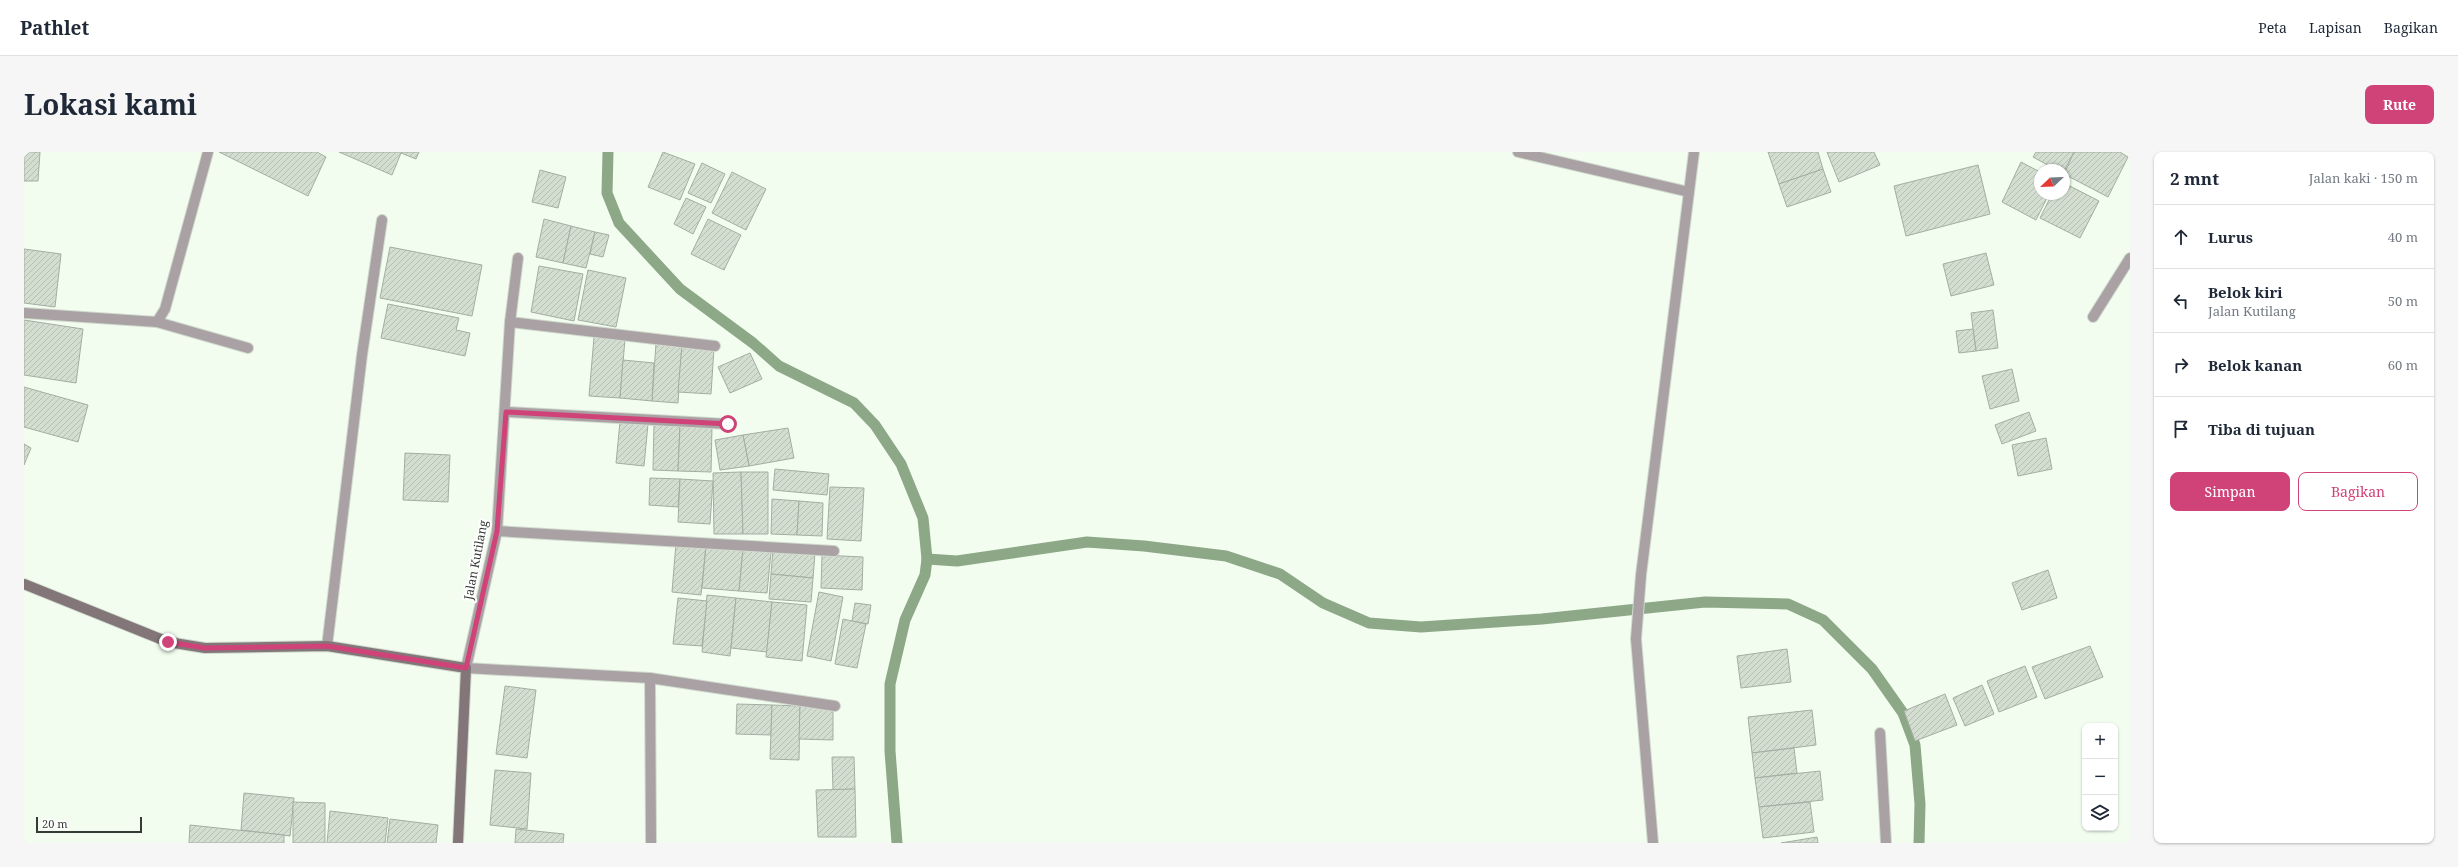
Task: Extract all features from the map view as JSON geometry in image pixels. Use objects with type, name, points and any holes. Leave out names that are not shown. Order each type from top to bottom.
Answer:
[{"type":"main road","points":[[24,584],[168,642],[205,648],[327,646],[466,668]]},
{"type":"main road","name":"Jalan Kutilang","points":[[458,843],[466,668]]},
{"type":"street","points":[[158,322],[165,309],[208,152]]},
{"type":"street","points":[[1518,152],[1689,192]]},
{"type":"street","points":[[1653,843],[1636,639],[1641,575],[1694,152]]},
{"type":"street","points":[[327,646],[362,355],[382,220]]},
{"type":"street","name":"Jalan Kutilang","points":[[466,668],[497,531],[506,412],[510,322],[518,258]]},
{"type":"street","points":[[2093,317],[2130,258]]},
{"type":"street","points":[[24,313],[158,322],[248,348]]},
{"type":"street","points":[[510,322],[715,346]]},
{"type":"street","points":[[506,412],[728,424]]},
{"type":"street","points":[[497,531],[834,551]]},
{"type":"street","points":[[466,668],[650,678],[835,706]]},
{"type":"street","points":[[650,678],[651,843]]},
{"type":"street","points":[[1880,733],[1886,843]]},
{"type":"building","points":[[24,152],[40,152],[38,181],[24,181]]},
{"type":"building","points":[[219,152],[317,152],[326,157],[308,196]]},
{"type":"building","points":[[339,152],[419,152],[416,159],[401,153],[392,175]]},
{"type":"building","points":[[663,152],[695,164],[680,200],[648,187]]},
{"type":"building","points":[[1768,152],[1818,152],[1823,169],[1779,184]]},
{"type":"building","points":[[1827,152],[1874,152],[1880,165],[1839,182]]},
{"type":"building","points":[[2036,152],[2074,152],[2068,164],[2046,164],[2033,157]]},
{"type":"building","points":[[2074,152],[2120,152],[2128,157],[2108,197],[2070,177],[2070,164],[2069,164]]},
{"type":"building","points":[[2021,162],[2034,169],[2034,200],[2046,200],[2036,220],[2002,202]]},
{"type":"building","points":[[702,163],[725,174],[711,203],[688,193]]},
{"type":"building","points":[[1978,165],[1990,214],[1906,236],[1894,186]]},
{"type":"building","points":[[1823,169],[1831,192],[1787,207],[1779,184]]},
{"type":"building","points":[[540,170],[566,177],[558,208],[532,202]]},
{"type":"building","points":[[732,172],[766,189],[746,230],[712,213]]},
{"type":"building","points":[[2070,186],[2099,201],[2080,238],[2040,218],[2049,200],[2070,200]]},
{"type":"building","points":[[686,198],[706,207],[693,234],[674,224]]},
{"type":"building","points":[[544,219],[571,226],[563,263],[536,257]]},
{"type":"building","points":[[708,219],[741,235],[724,270],[691,254]]},
{"type":"building","points":[[571,226],[595,232],[586,268],[563,263]]},
{"type":"building","points":[[595,232],[609,235],[603,257],[590,254]]},
{"type":"building","points":[[390,247],[482,265],[472,316],[380,298]]},
{"type":"building","points":[[24,249],[61,254],[55,307],[24,303]]},
{"type":"building","points":[[1986,253],[1994,285],[1951,296],[1943,264]]},
{"type":"building","points":[[539,266],[583,274],[574,321],[531,312]]},
{"type":"building","points":[[588,270],[626,278],[616,327],[578,320]]},
{"type":"building","points":[[388,304],[459,318],[456,330],[470,333],[465,356],[381,338]]},
{"type":"building","points":[[1993,310],[1998,348],[1976,351],[1971,313]]},
{"type":"building","points":[[24,320],[83,329],[76,383],[24,375]]},
{"type":"building","points":[[1973,329],[1976,351],[1959,353],[1956,331]]},
{"type":"building","points":[[594,337],[625,339],[620,398],[589,396]]},
{"type":"building","points":[[656,343],[682,345],[678,403],[652,401]]},
{"type":"building","points":[[682,345],[714,348],[711,394],[678,392]]},
{"type":"building","points":[[750,353],[762,379],[730,393],[718,367]]},
{"type":"building","points":[[623,360],[654,363],[652,401],[620,398]]},
{"type":"building","points":[[2012,369],[2019,401],[1990,409],[1982,376]]},
{"type":"building","points":[[24,387],[88,405],[78,442],[24,427]]},
{"type":"building","points":[[2029,412],[2036,431],[2002,444],[1995,425]]},
{"type":"building","points":[[620,422],[648,424],[644,466],[616,463]]},
{"type":"building","points":[[654,424],[680,425],[678,471],[653,470]]},
{"type":"building","points":[[680,425],[712,426],[711,472],[678,471]]},
{"type":"building","points":[[788,428],[794,458],[749,466],[743,435]]},
{"type":"building","points":[[743,435],[749,466],[720,470],[715,440]]},
{"type":"building","points":[[2046,438],[2052,469],[2018,476],[2012,445]]},
{"type":"building","points":[[24,444],[31,448],[24,465]]},
{"type":"building","points":[[405,453],[450,455],[448,502],[403,500]]},
{"type":"building","points":[[775,469],[829,474],[827,495],[773,490]]},
{"type":"building","points":[[741,472],[743,534],[714,534],[713,473]]},
{"type":"building","points":[[741,472],[768,472],[768,534],[743,534]]},
{"type":"building","points":[[650,478],[680,479],[678,507],[649,505]]},
{"type":"building","points":[[680,479],[713,481],[710,524],[678,522]]},
{"type":"building","points":[[830,487],[864,488],[861,541],[827,539]]},
{"type":"building","points":[[772,499],[799,501],[797,535],[771,534]]},
{"type":"building","points":[[799,501],[823,503],[822,536],[797,535]]},
{"type":"building","points":[[676,543],[706,546],[701,595],[672,592]]},
{"type":"building","points":[[706,546],[743,549],[739,591],[702,588]]},
{"type":"building","points":[[743,549],[771,552],[767,593],[739,591]]},
{"type":"building","points":[[773,549],[815,553],[813,578],[771,574]]},
{"type":"building","points":[[822,555],[863,557],[862,590],[821,588]]},
{"type":"building","points":[[2048,570],[2057,598],[2022,610],[2012,583]]},
{"type":"building","points":[[771,574],[813,578],[811,602],[769,599]]},
{"type":"building","points":[[819,592],[843,597],[831,661],[807,656]]},
{"type":"building","points":[[707,595],[736,598],[730,656],[702,652]]},
{"type":"building","points":[[678,598],[707,601],[702,646],[673,644]]},
{"type":"building","points":[[736,598],[772,602],[767,652],[731,648]]},
{"type":"building","points":[[772,602],[807,605],[802,661],[766,657]]},
{"type":"building","points":[[855,603],[871,605],[868,624],[852,621]]},
{"type":"building","points":[[843,619],[866,624],[857,668],[835,664]]},
{"type":"building","points":[[2090,646],[2103,677],[2045,699],[2032,667]]},
{"type":"building","points":[[1787,649],[1791,682],[1741,688],[1737,656]]},
{"type":"building","points":[[2025,666],[2037,697],[1999,712],[1987,681]]},
{"type":"building","points":[[1982,685],[1994,714],[1965,726],[1953,698]]},
{"type":"building","points":[[505,686],[536,690],[527,758],[496,754]]},
{"type":"building","points":[[1945,694],[1957,725],[1915,741],[1904,711]]},
{"type":"building","points":[[737,704],[772,705],[771,735],[736,734]]},
{"type":"building","points":[[772,705],[800,706],[799,760],[770,759]]},
{"type":"building","points":[[800,706],[833,708],[833,740],[799,739]]},
{"type":"building","points":[[1812,710],[1816,745],[1752,753],[1748,717]]},
{"type":"building","points":[[1794,748],[1797,773],[1755,778],[1752,753]]},
{"type":"building","points":[[832,757],[854,757],[855,789],[833,790]]},
{"type":"building","points":[[495,770],[531,773],[527,829],[490,825]]},
{"type":"building","points":[[1820,771],[1823,800],[1759,807],[1755,778]]},
{"type":"building","points":[[855,789],[856,837],[818,837],[816,790]]},
{"type":"building","points":[[244,793],[294,798],[290,836],[241,830]]},
{"type":"building","points":[[293,802],[325,803],[325,843],[293,843]]},
{"type":"building","points":[[1810,802],[1814,832],[1763,838],[1759,807]]},
{"type":"building","points":[[330,811],[388,818],[385,843],[327,843]]},
{"type":"building","points":[[390,819],[438,825],[436,843],[387,843]]},
{"type":"building","points":[[190,825],[284,835],[284,843],[189,843]]},
{"type":"building","points":[[516,829],[564,834],[563,843],[515,843]]},
{"type":"building","points":[[1817,837],[1818,843],[1781,843]]},
{"type":"waterway","points":[[608,152],[607,193],[619,223],[680,289],[753,343],[779,366],[854,403],[875,425],[901,464],[923,518],[927,559],[925,575],[905,620],[890,684],[890,751],[897,843]]},
{"type":"waterway","points":[[927,559],[957,561],[1087,542],[1144,546],[1226,556],[1280,574],[1323,603],[1369,623],[1421,627],[1542,619],[1705,602],[1788,604],[1823,620],[1872,669],[1903,713],[1915,745],[1920,804],[1919,843]]},
{"type":"route","points":[[168,642],[205,648],[327,646],[466,668],[497,531],[506,412],[728,424]]}]
